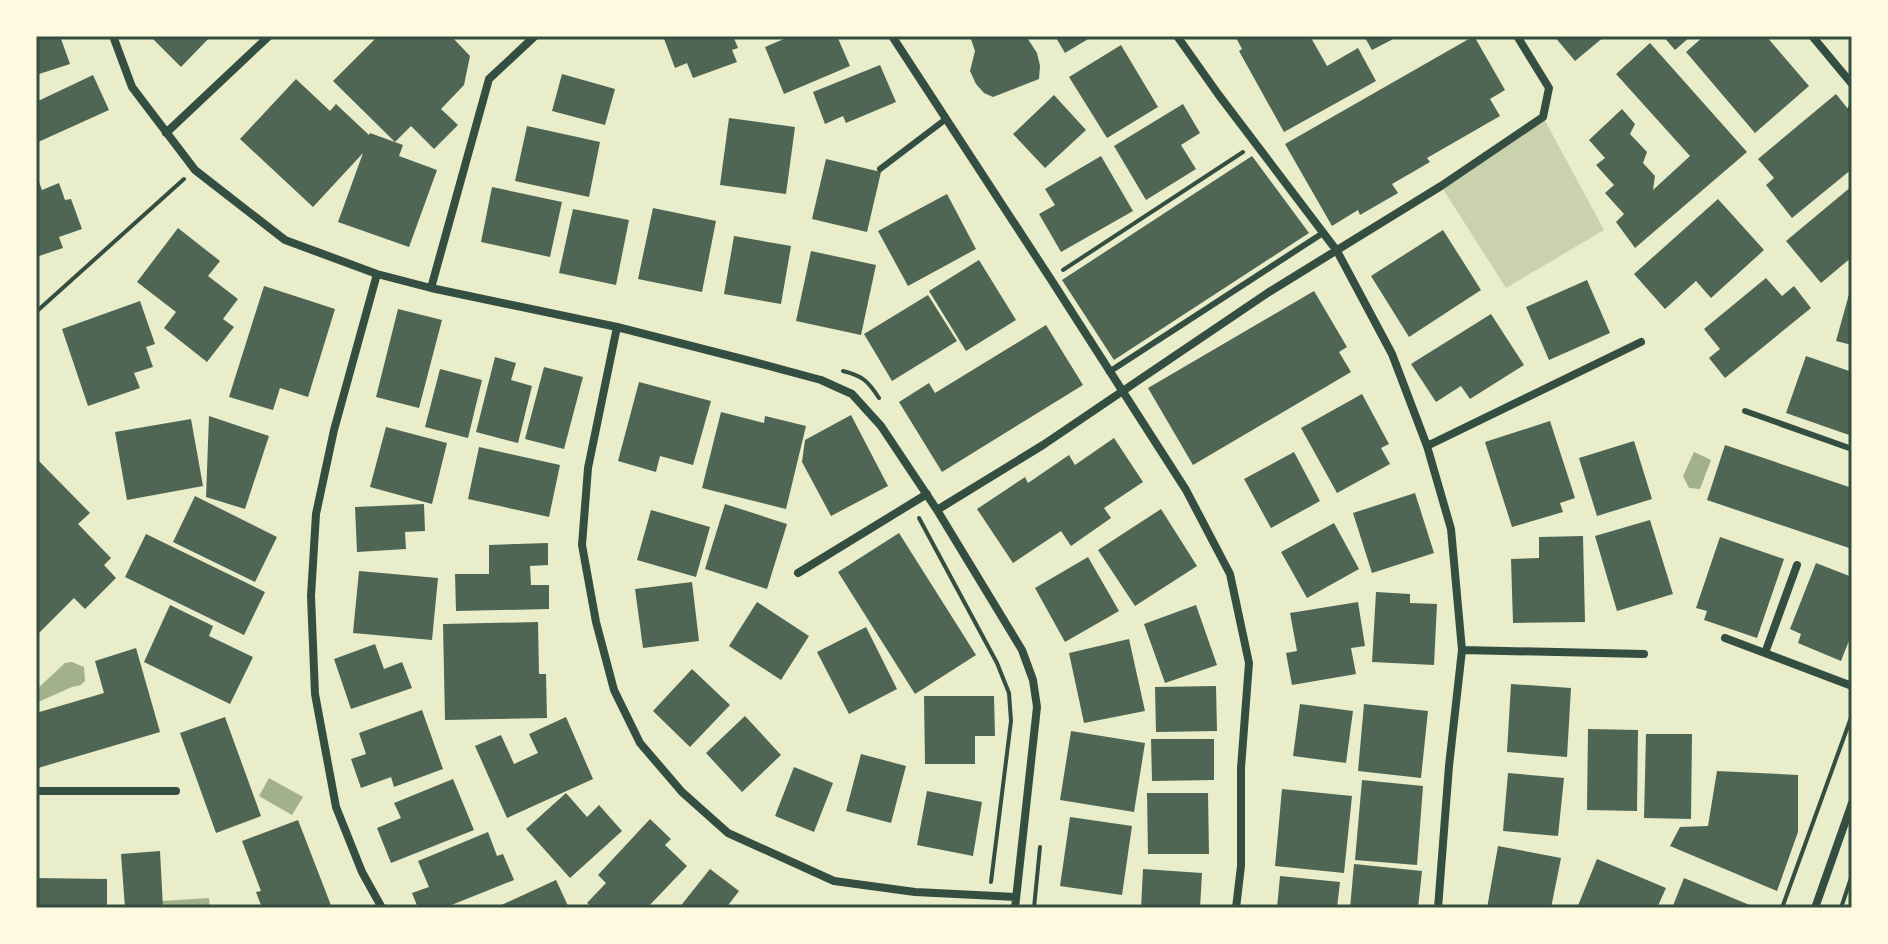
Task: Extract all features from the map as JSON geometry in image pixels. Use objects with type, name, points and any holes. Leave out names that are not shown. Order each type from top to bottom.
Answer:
[{"type":"street","points":[[113,36],[132,87],[195,170],[285,240],[377,274],[617,327],[808,376],[852,394],[881,426],[927,494],[1022,650],[1033,680],[1037,707],[1015,908]]},
{"type":"street","points":[[166,133],[269,36]]},
{"type":"street","points":[[431,288],[489,79],[535,36]]},
{"type":"street","points":[[892,36],[1186,490],[1230,574],[1249,663],[1241,768],[1241,866],[1236,908]]},
{"type":"street","points":[[1177,36],[1337,251],[1392,354],[1427,446],[1451,529],[1462,650],[1438,908]]},
{"type":"street","points":[[937,510],[1043,445],[1269,292],[1452,178],[1543,117],[1549,88],[1517,36]]},
{"type":"street","points":[[1812,36],[1852,84]]},
{"type":"street","points":[[377,274],[347,378],[316,514],[311,596],[315,694],[336,807],[362,872],[382,908]]},
{"type":"street","points":[[617,327],[588,468],[582,545],[596,622],[614,690],[640,743],[682,792],[728,833],[834,881],[915,892],[1016,897]]},
{"type":"street","points":[[1427,446],[1641,342]]},
{"type":"street","points":[[798,573],[927,494]]},
{"type":"street","points":[[1765,653],[1797,565]]},
{"type":"street","points":[[1725,638],[1852,686]]},
{"type":"street","points":[[1462,650],[1644,654]]},
{"type":"street","points":[[36,791],[176,791]]},
{"type":"street","points":[[1815,908],[1852,803]]},
{"type":"lane","points":[[880,169],[946,119]]},
{"type":"lane","points":[[1109,372],[1323,233]]},
{"type":"lane","points":[[1745,411],[1852,449]]},
{"type":"path","points":[[1852,103],[1849,110],[1852,113]]},
{"type":"path","points":[[1050,278],[1255,144]]},
{"type":"path","points":[[36,312],[195,170]]},
{"type":"path","points":[[830,368],[860,375],[879,397]]},
{"type":"path","points":[[911,503],[997,663],[1009,693],[1011,721],[990,895]]},
{"type":"path","points":[[1782,908],[1852,715]]},
{"type":"path","points":[[1034,908],[1041,833]]},
{"type":"path","points":[[1841,908],[1852,875]]},
{"type":"shaded area","points":[[1543,117],[1604,230],[1506,288],[1441,186]]},
{"type":"shaded area","points":[[1694,452],[1711,460],[1700,489],[1689,488],[1683,476]]},
{"type":"shaded area","points":[[72,662],[84,667],[85,681],[36,703],[36,690],[65,663]]},
{"type":"shaded area","points":[[269,778],[303,797],[292,815],[259,796]]},
{"type":"shaded area","points":[[209,898],[210,908],[163,908],[162,901]]},
{"type":"building","points":[[36,36],[60,36],[70,64],[36,75]]},
{"type":"building","points":[[150,36],[211,36],[181,67]]},
{"type":"building","points":[[378,36],[451,36],[470,56],[464,85],[441,109],[458,125],[434,149],[411,126],[395,142],[333,81]]},
{"type":"building","points":[[663,36],[733,36],[738,48],[732,50],[737,62],[693,78],[687,63],[675,68]]},
{"type":"building","points":[[791,36],[837,36],[850,66],[784,94],[765,47]]},
{"type":"building","points":[[970,36],[1026,36],[1037,53],[1039,79],[993,97],[984,93],[970,71],[975,51]]},
{"type":"building","points":[[1055,36],[1093,36],[1065,53]]},
{"type":"building","points":[[1235,36],[1310,36],[1327,66],[1358,48],[1376,81],[1284,132],[1239,51],[1242,49]]},
{"type":"building","points":[[1364,36],[1399,36],[1372,50]]},
{"type":"building","points":[[1474,36],[1505,90],[1490,99],[1500,116],[1427,158],[1430,162],[1392,184],[1398,193],[1360,215],[1358,210],[1332,226],[1285,144]]},
{"type":"building","points":[[1554,36],[1605,36],[1575,61]]},
{"type":"building","points":[[1663,36],[1691,36],[1675,50]]},
{"type":"building","points":[[1704,36],[1766,36],[1809,86],[1755,133],[1686,52]]},
{"type":"building","points":[[1650,43],[1747,152],[1635,248],[1616,222],[1624,214],[1605,193],[1614,185],[1596,165],[1605,158],[1589,140],[1622,109],[1635,124],[1630,134],[1647,152],[1643,163],[1655,176],[1653,190],[1690,156],[1616,74]]},
{"type":"building","points":[[1121,45],[1158,107],[1107,138],[1069,77]]},
{"type":"building","points":[[880,65],[896,102],[846,123],[843,116],[825,124],[813,92]]},
{"type":"building","points":[[562,74],[615,89],[605,125],[552,111]]},
{"type":"building","points":[[93,75],[109,110],[36,143],[36,102]]},
{"type":"building","points":[[296,79],[330,111],[336,104],[369,135],[403,145],[399,156],[437,170],[409,247],[338,222],[363,153],[313,207],[240,139]]},
{"type":"building","points":[[1836,94],[1852,114],[1852,169],[1792,218],[1766,185],[1774,178],[1758,159]]},
{"type":"building","points":[[1054,95],[1086,130],[1045,168],[1013,134]]},
{"type":"building","points":[[1183,104],[1200,133],[1181,145],[1196,169],[1146,200],[1114,146]]},
{"type":"building","points":[[729,118],[795,127],[786,194],[720,185]]},
{"type":"building","points":[[527,126],[600,142],[589,197],[515,181]]},
{"type":"building","points":[[1101,156],[1133,211],[1061,252],[1039,214],[1055,205],[1045,189]]},
{"type":"building","points":[[1252,156],[1309,233],[1114,360],[1062,280]]},
{"type":"building","points":[[826,159],[881,172],[867,232],[812,219]]},
{"type":"building","points":[[36,174],[42,190],[59,183],[65,200],[71,199],[82,229],[59,237],[63,248],[36,257]]},
{"type":"building","points":[[1852,186],[1852,257],[1821,283],[1786,241]]},
{"type":"building","points":[[492,187],[562,202],[550,257],[481,242]]},
{"type":"building","points":[[947,194],[976,249],[908,286],[878,231]]},
{"type":"building","points":[[1718,199],[1764,250],[1711,298],[1696,281],[1665,309],[1634,274]]},
{"type":"building","points":[[653,208],[716,221],[702,292],[638,279]]},
{"type":"building","points":[[573,209],[629,220],[616,285],[559,273]]},
{"type":"building","points":[[178,228],[220,261],[208,276],[238,299],[223,319],[234,327],[207,362],[164,328],[176,312],[137,282]]},
{"type":"building","points":[[1443,230],[1481,290],[1409,337],[1371,276]]},
{"type":"building","points":[[734,236],[791,246],[781,304],[724,294]]},
{"type":"building","points":[[811,251],[876,265],[861,335],[796,321]]},
{"type":"building","points":[[979,260],[1016,320],[966,351],[929,291]]},
{"type":"building","points":[[1766,278],[1782,296],[1794,286],[1811,308],[1725,378],[1709,358],[1720,349],[1704,329]]},
{"type":"building","points":[[1587,280],[1610,333],[1549,360],[1526,307]]},
{"type":"building","points":[[264,286],[335,309],[308,397],[280,388],[273,410],[229,397]]},
{"type":"building","points":[[1852,287],[1852,345],[1836,341]]},
{"type":"building","points":[[1314,291],[1347,347],[1339,352],[1351,372],[1193,465],[1148,388]]},
{"type":"building","points":[[928,295],[957,341],[892,381],[864,334]]},
{"type":"building","points":[[140,301],[155,344],[146,347],[153,367],[134,373],[140,388],[88,406],[62,329]]},
{"type":"building","points":[[398,309],[442,320],[419,408],[376,397]]},
{"type":"building","points":[[1491,314],[1524,365],[1470,399],[1461,386],[1436,402],[1411,364]]},
{"type":"building","points":[[1046,325],[1083,385],[942,472],[899,402],[929,383],[935,393]]},
{"type":"building","points":[[1806,356],[1852,372],[1852,436],[1786,413]]},
{"type":"building","points":[[495,357],[516,363],[511,380],[532,386],[518,443],[476,432]]},
{"type":"building","points":[[544,367],[583,377],[564,449],[525,439]]},
{"type":"building","points":[[440,369],[482,380],[468,438],[425,427]]},
{"type":"building","points":[[639,382],[711,401],[693,465],[660,456],[656,472],[618,461]]},
{"type":"building","points":[[1362,394],[1389,444],[1381,448],[1390,464],[1337,493],[1301,428]]},
{"type":"building","points":[[721,412],[764,423],[765,416],[806,426],[786,509],[702,488]]},
{"type":"building","points":[[851,415],[888,486],[831,516],[802,462],[805,440]]},
{"type":"building","points":[[209,416],[269,436],[245,509],[206,497]]},
{"type":"building","points":[[191,419],[203,486],[127,500],[115,432]]},
{"type":"building","points":[[1550,421],[1575,498],[1560,503],[1563,512],[1512,527],[1485,442]]},
{"type":"building","points":[[386,427],[447,443],[432,504],[370,487]]},
{"type":"building","points":[[1114,438],[1143,482],[1104,508],[1111,518],[1071,546],[1061,531],[1013,563],[977,509],[1025,477],[1028,483],[1069,455],[1075,465]]},
{"type":"building","points":[[1634,441],[1652,499],[1597,516],[1579,458]]},
{"type":"building","points":[[1725,445],[1852,488],[1852,549],[1707,500]]},
{"type":"building","points":[[479,447],[560,465],[549,517],[468,499]]},
{"type":"building","points":[[1294,452],[1320,501],[1271,528],[1244,479]]},
{"type":"building","points":[[36,458],[90,513],[78,524],[111,558],[104,565],[116,578],[85,609],[74,598],[36,636]]},
{"type":"building","points":[[1415,493],[1434,553],[1372,573],[1353,513]]},
{"type":"building","points":[[195,496],[277,537],[255,582],[173,542]]},
{"type":"building","points":[[424,504],[425,531],[405,532],[406,549],[357,552],[355,507]]},
{"type":"building","points":[[725,504],[787,524],[767,589],[705,569]]},
{"type":"building","points":[[1161,509],[1197,566],[1135,606],[1098,550]]},
{"type":"building","points":[[651,510],[710,527],[696,577],[637,560]]},
{"type":"building","points":[[1650,520],[1673,594],[1617,611],[1595,536]]},
{"type":"building","points":[[1334,523],[1359,569],[1307,598],[1281,552]]},
{"type":"building","points":[[899,533],[976,655],[915,694],[838,572]]},
{"type":"building","points":[[146,534],[265,592],[244,635],[125,577]]},
{"type":"building","points":[[1583,536],[1585,622],[1513,623],[1511,559],[1539,558],[1539,537]]},
{"type":"building","points":[[1720,537],[1784,559],[1757,638],[1704,620],[1707,611],[1696,608]]},
{"type":"building","points":[[548,543],[548,565],[530,566],[531,585],[549,585],[549,609],[456,611],[455,574],[489,574],[489,545]]},
{"type":"building","points":[[1088,557],[1119,611],[1065,642],[1035,588]]},
{"type":"building","points":[[1816,563],[1852,577],[1852,633],[1841,661],[1798,643],[1801,634],[1790,629]]},
{"type":"building","points":[[359,571],[438,578],[432,640],[353,633]]},
{"type":"building","points":[[692,582],[699,641],[643,648],[635,589]]},
{"type":"building","points":[[1376,592],[1410,594],[1410,603],[1437,604],[1434,665],[1372,662]]},
{"type":"building","points":[[757,602],[809,636],[781,680],[729,646]]},
{"type":"building","points":[[1358,602],[1365,646],[1351,648],[1356,674],[1292,685],[1286,653],[1297,651],[1290,613]]},
{"type":"building","points":[[170,605],[213,626],[209,636],[253,657],[230,704],[144,662]]},
{"type":"building","points":[[1196,605],[1217,665],[1165,683],[1144,624]]},
{"type":"building","points":[[538,622],[539,674],[546,674],[547,718],[445,720],[443,624]]},
{"type":"building","points":[[866,627],[897,689],[849,714],[817,652]]},
{"type":"building","points":[[1129,639],[1145,711],[1084,723],[1069,653]]},
{"type":"building","points":[[375,644],[384,669],[402,662],[412,688],[351,709],[334,659]]},
{"type":"building","points":[[136,648],[160,732],[38,768],[36,713],[104,693],[95,661]]},
{"type":"building","points":[[692,669],[730,705],[690,747],[653,711]]},
{"type":"building","points":[[1511,684],[1571,688],[1567,757],[1507,752]]},
{"type":"building","points":[[1216,686],[1217,731],[1156,732],[1155,687]]},
{"type":"building","points":[[924,696],[994,696],[995,736],[975,736],[975,764],[925,764]]},
{"type":"building","points":[[1300,704],[1353,711],[1346,763],[1293,756]]},
{"type":"building","points":[[1364,704],[1428,711],[1421,778],[1358,771]]},
{"type":"building","points":[[422,710],[443,769],[394,787],[391,777],[361,788],[351,759],[366,754],[359,733]]},
{"type":"building","points":[[745,716],[781,755],[742,792],[706,753]]},
{"type":"building","points":[[225,717],[261,816],[216,833],[180,733]]},
{"type":"building","points":[[566,717],[593,779],[507,818],[475,746],[501,735],[514,764],[538,753],[529,734]]},
{"type":"building","points":[[1588,729],[1638,730],[1637,811],[1587,810]]},
{"type":"building","points":[[1071,731],[1145,743],[1134,812],[1060,800]]},
{"type":"building","points":[[1646,734],[1692,734],[1691,819],[1644,818]]},
{"type":"building","points":[[1151,739],[1214,739],[1214,780],[1152,781]]},
{"type":"building","points":[[861,754],[906,766],[891,823],[846,811]]},
{"type":"building","points":[[794,767],[833,783],[814,832],[775,816]]},
{"type":"building","points":[[1717,771],[1798,775],[1798,832],[1777,891],[1670,846],[1680,827],[1708,826]]},
{"type":"building","points":[[1508,773],[1564,778],[1558,836],[1503,831]]},
{"type":"building","points":[[453,779],[474,830],[391,863],[377,828],[401,818],[394,803]]},
{"type":"building","points":[[1362,780],[1423,786],[1417,865],[1355,860]]},
{"type":"building","points":[[1282,789],[1352,796],[1344,873],[1275,866]]},
{"type":"building","points":[[927,791],[982,802],[973,856],[917,845]]},
{"type":"building","points":[[566,793],[587,817],[599,805],[622,831],[570,878],[526,829]]},
{"type":"building","points":[[1147,793],[1208,793],[1209,854],[1148,854]]},
{"type":"building","points":[[1070,817],[1132,826],[1122,895],[1060,886]]},
{"type":"building","points":[[650,819],[671,839],[665,845],[687,866],[647,908],[593,908],[587,903],[606,883],[598,875]]},
{"type":"building","points":[[298,820],[332,908],[262,908],[256,892],[261,891],[242,841]]},
{"type":"building","points":[[488,832],[497,856],[503,854],[514,880],[444,908],[418,908],[412,893],[429,887],[418,861]]},
{"type":"building","points":[[1498,846],[1561,858],[1551,908],[1487,908]]},
{"type":"building","points":[[160,851],[163,908],[125,908],[121,854]]},
{"type":"building","points":[[1597,859],[1666,888],[1657,908],[1577,908]]},
{"type":"building","points":[[1354,864],[1422,871],[1418,908],[1350,908]]},
{"type":"building","points":[[710,869],[739,891],[726,908],[679,908]]},
{"type":"building","points":[[1143,869],[1202,873],[1200,908],[1141,908]]},
{"type":"building","points":[[1280,876],[1340,882],[1337,908],[1277,908]]},
{"type":"building","points":[[36,878],[107,879],[107,908],[36,908]]},
{"type":"building","points":[[1684,878],[1757,908],[1672,908]]},
{"type":"building","points":[[556,880],[569,908],[495,908]]}]
